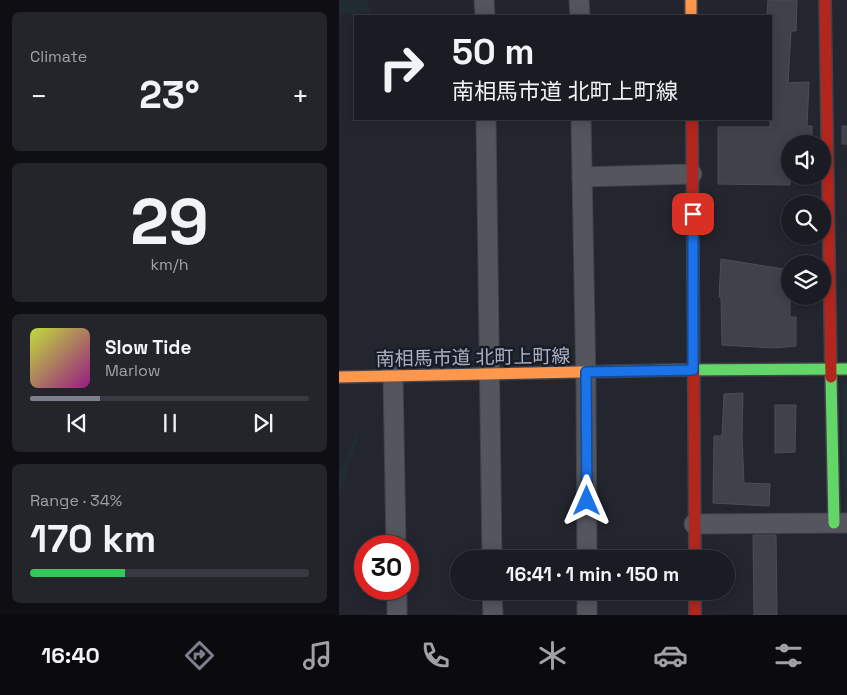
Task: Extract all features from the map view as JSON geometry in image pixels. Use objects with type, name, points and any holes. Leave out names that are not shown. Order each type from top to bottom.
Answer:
[{"type":"street","points":[[484,0],[485,15]]},
{"type":"street","points":[[579,0],[580,15]]},
{"type":"street","points":[[691,0],[691,15]]},
{"type":"street","points":[[694,524],[841,523],[830,352],[825,0]]},
{"type":"street","points":[[486,120],[492,550]]},
{"type":"street","points":[[581,120],[586,372],[587,550]]},
{"type":"street","points":[[692,120],[695,550]]},
{"type":"street","points":[[582,177],[692,174]]},
{"type":"street","name":"南相馬市道 北町上町線","points":[[339,377],[847,369]]},
{"type":"street","points":[[386,376],[395,535]]},
{"type":"street","points":[[397,600],[397,615]]},
{"type":"street","points":[[492,600],[493,615]]},
{"type":"street","points":[[587,600],[587,615]]},
{"type":"street","points":[[695,600],[695,615]]},
{"type":"shaded area","points":[[339,0],[367,0],[371,13],[339,14]]},
{"type":"shaded area","points":[[842,384],[848,384],[847,513],[844,513]]},
{"type":"shaded area","points":[[362,423],[339,497],[339,473]]},
{"type":"building","points":[[768,0],[797,0],[796,31],[791,31],[788,83],[809,82],[807,126],[812,126],[812,135],[781,135],[781,185],[718,184],[718,127],[770,127],[770,120],[772,120],[772,15],[767,15]]},
{"type":"building","points":[[842,126],[848,126],[848,144],[842,144]]},
{"type":"building","points":[[721,259],[781,269],[781,305],[790,305],[790,317],[796,317],[796,346],[774,348],[722,345],[721,297],[719,297]]},
{"type":"building","points":[[743,393],[744,483],[770,484],[769,506],[713,503],[714,436],[722,436],[724,394]]},
{"type":"building","points":[[775,405],[796,405],[795,452],[775,453]]},
{"type":"building","points":[[753,535],[776,535],[777,615],[754,615]]},
{"type":"traffic: fast","points":[[674,370],[848,369]]},
{"type":"traffic: fast","points":[[831,377],[834,523]]},
{"type":"traffic: slow","points":[[691,0],[691,15]]},
{"type":"traffic: slow","points":[[339,377],[674,370]]},
{"type":"traffic: jam","points":[[825,0],[831,377]]},
{"type":"traffic: jam","points":[[692,120],[695,550]]},
{"type":"traffic: jam","points":[[695,600],[695,615]]},
{"type":"route","points":[[587,501],[586,372],[693,370],[693,214]]}]
